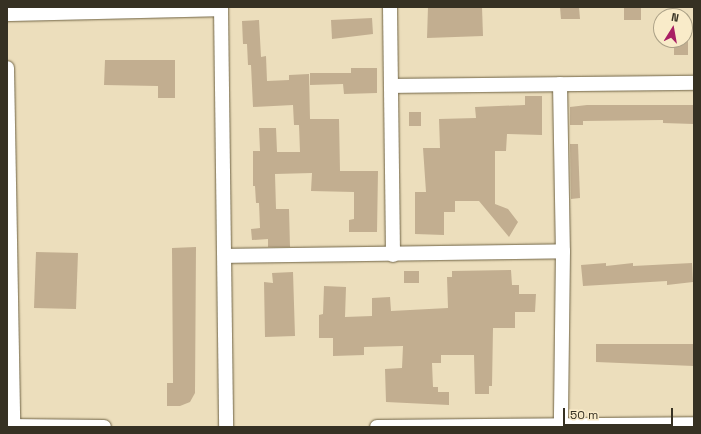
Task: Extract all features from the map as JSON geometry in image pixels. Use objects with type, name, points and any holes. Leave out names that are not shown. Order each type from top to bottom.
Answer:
[{"type":"street","points":[[390,7],[393,255]]},
{"type":"street","points":[[7,14],[221,8],[226,427]]},
{"type":"street","points":[[7,68],[10,425],[104,427]]},
{"type":"street","points":[[392,86],[694,83]]},
{"type":"street","points":[[560,84],[563,251],[561,425]]},
{"type":"street","points":[[225,256],[393,255],[563,251]]},
{"type":"street","points":[[377,427],[694,424]]},
{"type":"building","points":[[428,7],[482,7],[483,36],[427,38]]},
{"type":"building","points":[[560,7],[579,7],[580,19],[561,19]]},
{"type":"building","points":[[624,7],[641,7],[641,20],[624,20]]},
{"type":"building","points":[[372,18],[373,34],[332,39],[331,20]]},
{"type":"building","points":[[259,20],[261,57],[266,56],[267,81],[289,80],[289,75],[309,74],[310,119],[339,119],[340,171],[378,171],[377,232],[349,232],[349,220],[354,219],[354,192],[311,191],[312,173],[275,174],[276,209],[289,209],[290,247],[268,247],[268,239],[252,240],[251,229],[260,228],[259,203],[256,203],[255,186],[253,186],[253,151],[260,151],[259,128],[276,128],[277,152],[300,152],[299,125],[294,125],[293,105],[253,107],[251,65],[248,65],[247,44],[243,44],[242,21]]},
{"type":"building","points":[[674,48],[688,48],[688,55],[674,55]]},
{"type":"building","points":[[105,60],[175,60],[175,98],[158,98],[158,86],[104,85]]},
{"type":"building","points":[[351,68],[377,68],[377,93],[344,94],[343,84],[310,85],[310,73],[351,73]]},
{"type":"building","points":[[525,96],[542,96],[542,135],[507,134],[506,151],[495,151],[495,204],[508,209],[518,222],[509,237],[479,201],[455,201],[455,212],[444,212],[444,235],[415,234],[415,192],[426,192],[423,148],[440,148],[439,119],[476,118],[475,107],[525,105]]},
{"type":"building","points":[[587,105],[694,105],[694,124],[663,123],[663,120],[583,121],[583,125],[570,125],[570,107]]},
{"type":"building","points":[[409,112],[421,112],[421,126],[409,126]]},
{"type":"building","points":[[570,144],[578,144],[580,198],[571,199]]},
{"type":"building","points":[[196,247],[195,393],[190,402],[180,406],[167,406],[167,383],[173,383],[172,248]]},
{"type":"building","points":[[36,252],[78,253],[76,309],[34,308]]},
{"type":"building","points":[[606,263],[606,266],[633,263],[633,266],[692,263],[693,282],[667,285],[667,281],[583,286],[581,265]]},
{"type":"building","points":[[511,270],[512,285],[519,285],[519,294],[536,294],[535,312],[515,312],[515,328],[493,328],[492,386],[489,386],[489,394],[475,394],[474,355],[441,355],[441,363],[432,363],[433,387],[438,387],[438,392],[449,392],[449,405],[386,402],[385,369],[402,368],[403,346],[364,347],[364,355],[333,356],[333,338],[319,338],[319,315],[323,314],[324,286],[346,287],[345,317],[372,316],[372,298],[390,297],[391,311],[448,308],[447,277],[452,277],[452,271]]},
{"type":"building","points":[[404,271],[419,271],[419,283],[404,283]]},
{"type":"building","points":[[293,272],[295,336],[265,337],[264,282],[273,283],[272,273]]},
{"type":"building","points":[[596,344],[694,344],[694,366],[596,362]]}]
